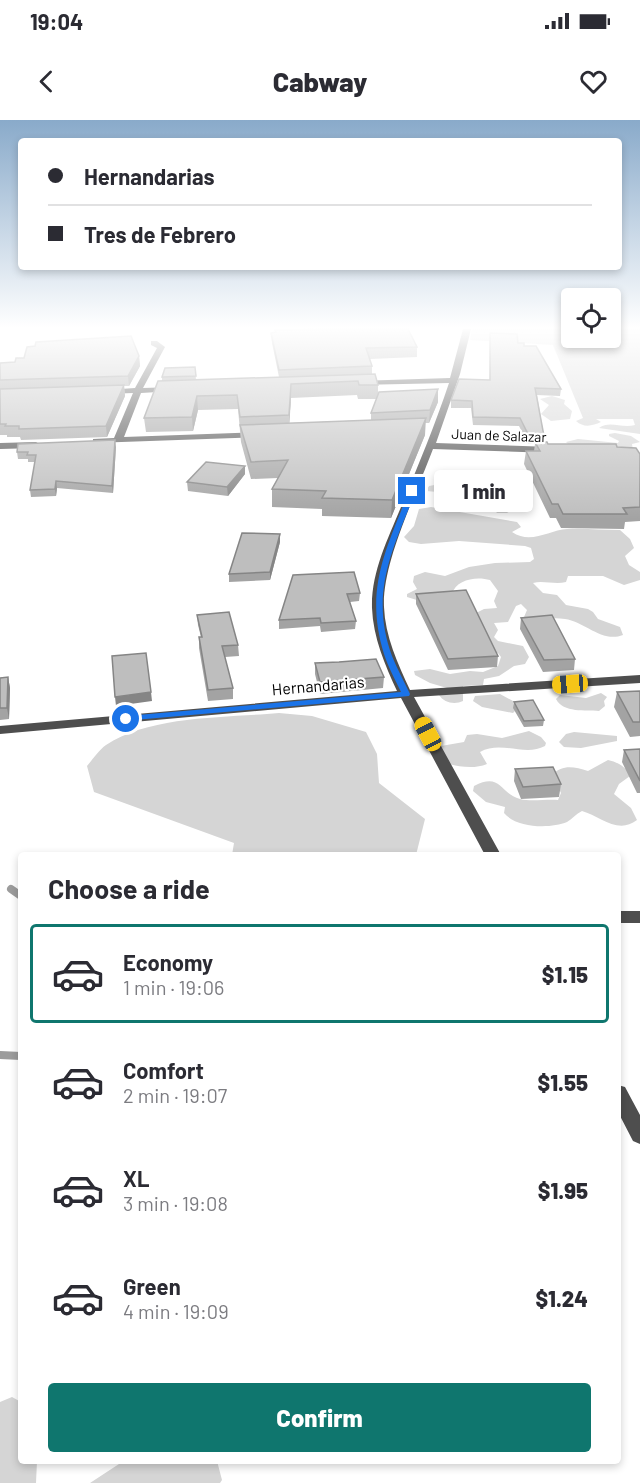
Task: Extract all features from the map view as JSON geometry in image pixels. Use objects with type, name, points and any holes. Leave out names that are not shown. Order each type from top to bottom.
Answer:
[{"type":"street","points":[[117,440],[137,393]]},
{"type":"street","points":[[449,393],[387,557],[379,588],[379,616],[388,655],[406,694],[491,852]]},
{"type":"street","points":[[425,429],[436,429]]},
{"type":"street","points":[[82,442],[275,435]]},
{"type":"street","points":[[0,446],[47,444]]},
{"type":"street","name":"Juan de Salazar","points":[[429,446],[558,450]]},
{"type":"street","name":"Hernandarias","points":[[0,730],[406,694],[640,679]]},
{"type":"street","points":[[621,917],[640,917]]},
{"type":"street","points":[[621,1099],[640,1135]]},
{"type":"shaded area","points":[[573,393],[640,393],[640,434],[599,428],[607,425],[635,425],[633,419],[596,419],[601,422],[588,426],[576,421],[583,418]]},
{"type":"shaded area","points":[[552,396],[565,400],[564,404],[572,411],[570,419],[551,421],[541,414],[549,405],[540,399]]},
{"type":"shaded area","points":[[615,433],[631,436],[640,442],[632,444],[633,450],[566,442],[578,439],[618,443],[619,441],[609,436]]},
{"type":"shaded area","points":[[467,473],[501,476],[509,483],[493,485],[487,491],[486,499],[482,500],[456,490],[426,491],[429,486],[451,482]]},
{"type":"shaded area","points":[[501,495],[512,496],[522,503],[507,513],[497,513],[493,508],[499,503]]},
{"type":"shaded area","points":[[431,507],[517,522],[521,527],[512,532],[526,537],[567,529],[620,530],[630,539],[634,548],[625,556],[629,565],[640,572],[640,580],[624,585],[603,576],[568,576],[566,582],[533,583],[543,593],[557,595],[566,605],[588,609],[598,619],[620,627],[623,635],[608,636],[565,619],[526,620],[524,617],[527,610],[521,604],[516,606],[508,622],[494,623],[498,630],[494,637],[498,641],[523,646],[529,657],[525,664],[514,666],[499,676],[484,679],[483,685],[463,686],[463,701],[453,703],[444,700],[439,695],[447,688],[430,683],[415,675],[414,671],[430,669],[450,674],[483,672],[498,666],[501,657],[498,653],[485,652],[474,614],[484,609],[497,608],[494,601],[498,591],[490,580],[479,578],[462,582],[452,594],[420,601],[407,597],[407,594],[417,589],[413,582],[414,576],[425,572],[445,576],[469,567],[495,563],[530,562],[534,559],[531,548],[525,546],[459,541],[421,544],[409,542],[404,537],[414,526],[419,509]]},
{"type":"shaded area","points":[[601,693],[607,697],[604,701],[605,706],[599,711],[569,709],[556,699],[560,695],[586,698]]},
{"type":"shaded area","points":[[500,694],[513,701],[515,711],[513,713],[482,707],[473,701],[475,696]]},
{"type":"shaded area","points":[[279,713],[312,716],[366,732],[377,754],[379,783],[425,819],[417,852],[232,852],[234,843],[94,792],[87,766],[106,745],[124,735],[145,728],[213,717]]},
{"type":"shaded area","points":[[529,731],[541,737],[546,743],[545,746],[529,750],[488,749],[480,752],[487,764],[478,767],[449,764],[441,746],[464,742],[467,735],[477,734],[502,738]]},
{"type":"shaded area","points":[[574,732],[617,736],[617,741],[581,748],[564,747],[559,742],[566,734]]},
{"type":"shaded area","points":[[608,760],[621,765],[630,776],[619,784],[614,794],[631,808],[637,820],[623,826],[609,823],[582,811],[567,822],[552,826],[525,824],[509,818],[504,813],[505,807],[486,802],[473,791],[474,786],[490,781],[520,799],[558,800],[561,793],[552,775],[560,769],[569,767],[588,771]]},
{"type":"shaded area","points":[[12,1397],[18,1400],[18,1464],[37,1464],[36,1483],[0,1483],[0,1402]]},
{"type":"shaded area","points":[[119,1464],[218,1464],[222,1480],[220,1483],[90,1483]]},
{"type":"building","points":[[0,393],[121,393],[106,426],[19,429],[19,426],[0,424]]},
{"type":"building","points":[[154,393],[290,393],[289,415],[240,417],[237,395],[197,396],[192,417],[144,418]]},
{"type":"building","points":[[379,393],[437,393],[430,410],[371,413]]},
{"type":"building","points":[[454,393],[536,393],[544,436],[529,436],[520,418],[473,417],[472,401],[451,400]]},
{"type":"building","points":[[426,418],[392,500],[322,498],[326,491],[272,489],[288,460],[251,462],[240,425]]},
{"type":"building","points":[[115,440],[112,486],[56,481],[55,489],[30,490],[36,455],[17,452],[18,444]]},
{"type":"building","points":[[535,442],[616,444],[617,447],[636,448],[640,454],[640,507],[623,508],[627,514],[563,514],[558,504],[552,504],[526,451],[540,451]]},
{"type":"building","points":[[206,462],[245,466],[227,487],[187,482]]},
{"type":"building","points":[[242,533],[280,534],[270,572],[229,574]]},
{"type":"building","points":[[354,572],[360,593],[347,594],[356,621],[321,623],[320,618],[279,620],[293,575]]},
{"type":"building","points":[[466,590],[498,656],[448,659],[416,594]]},
{"type":"building","points":[[229,612],[238,645],[222,646],[233,688],[208,690],[197,615]]},
{"type":"building","points":[[552,615],[575,659],[544,660],[521,618]]},
{"type":"building","points":[[146,653],[151,692],[115,697],[112,656]]},
{"type":"building","points":[[376,659],[384,677],[320,682],[315,663],[339,662]]},
{"type":"building","points":[[8,677],[7,708],[0,708],[0,678]]},
{"type":"building","points":[[640,691],[640,722],[633,722],[617,692]]},
{"type":"building","points":[[533,700],[544,720],[524,721],[514,702]]},
{"type":"building","points":[[640,749],[640,781],[624,750]]},
{"type":"building","points":[[553,767],[561,784],[523,787],[515,769]]},
{"type":"waterway","points":[[11,889],[18,894]]},
{"type":"waterway","points":[[0,1055],[18,1056]]},
{"type":"route","points":[[126,719],[406,694],[388,655],[379,616],[379,588],[387,557],[412,491]]}]
